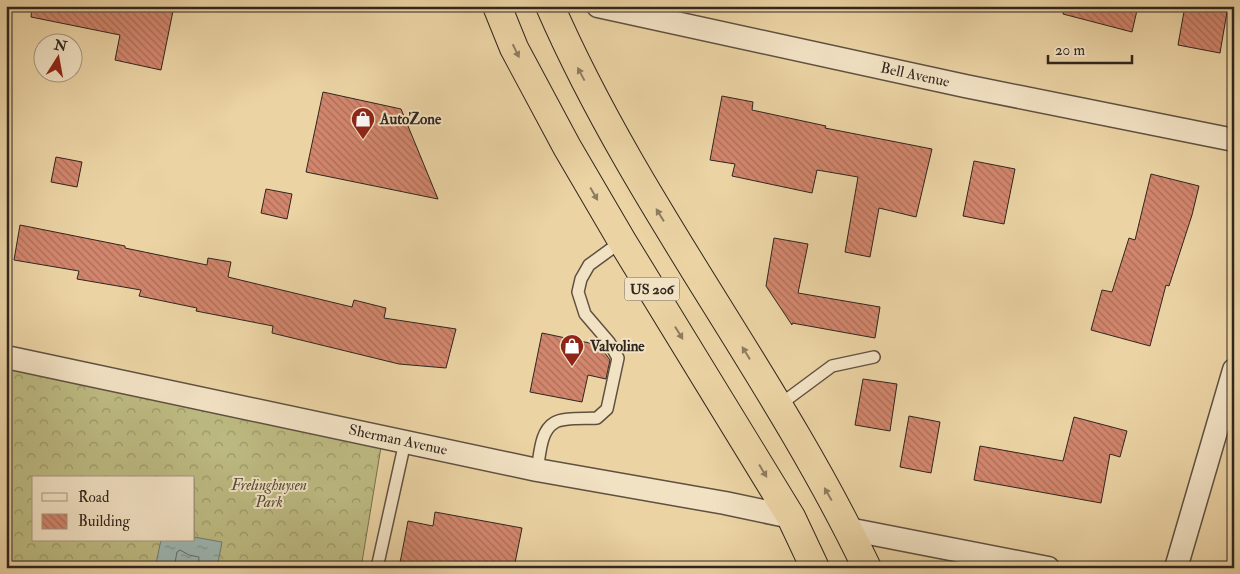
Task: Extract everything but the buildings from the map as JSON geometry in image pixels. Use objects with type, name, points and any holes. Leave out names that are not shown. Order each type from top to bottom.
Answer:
[{"type":"highway","name":"US 206","points":[[497,6],[514,48],[589,186],[791,517],[815,568]]},
{"type":"highway","name":"US 206","points":[[550,6],[571,56],[639,180],[778,406],[848,529],[867,568]]},
{"type":"street","name":"Bell Avenue","points":[[598,6],[966,86],[1234,140]]},
{"type":"street","name":"Sherman Avenue","points":[[6,357],[537,470],[725,503],[791,517]]},
{"type":"street","points":[[1176,568],[1230,402],[1234,370]]},
{"type":"street","points":[[848,529],[1048,568]]},
{"type":"lane","points":[[537,470],[542,440],[554,422],[597,418],[606,409],[618,358],[609,342],[585,314],[578,292],[581,280],[589,265],[622,241]]},
{"type":"lane","points":[[778,406],[832,366],[874,357]]},
{"type":"lane","points":[[377,568],[405,442]]},
{"type":"green space","name":"Frelinghuysen Park","points":[[6,364],[382,441],[361,568],[6,568]]},
{"type":"water","points":[[195,537],[222,542],[217,568],[155,568],[161,542],[195,542]]},
{"type":"place","name":"AutoZone","points":[[363,140]]},
{"type":"place","name":"Valvoline","points":[[572,367]]}]
